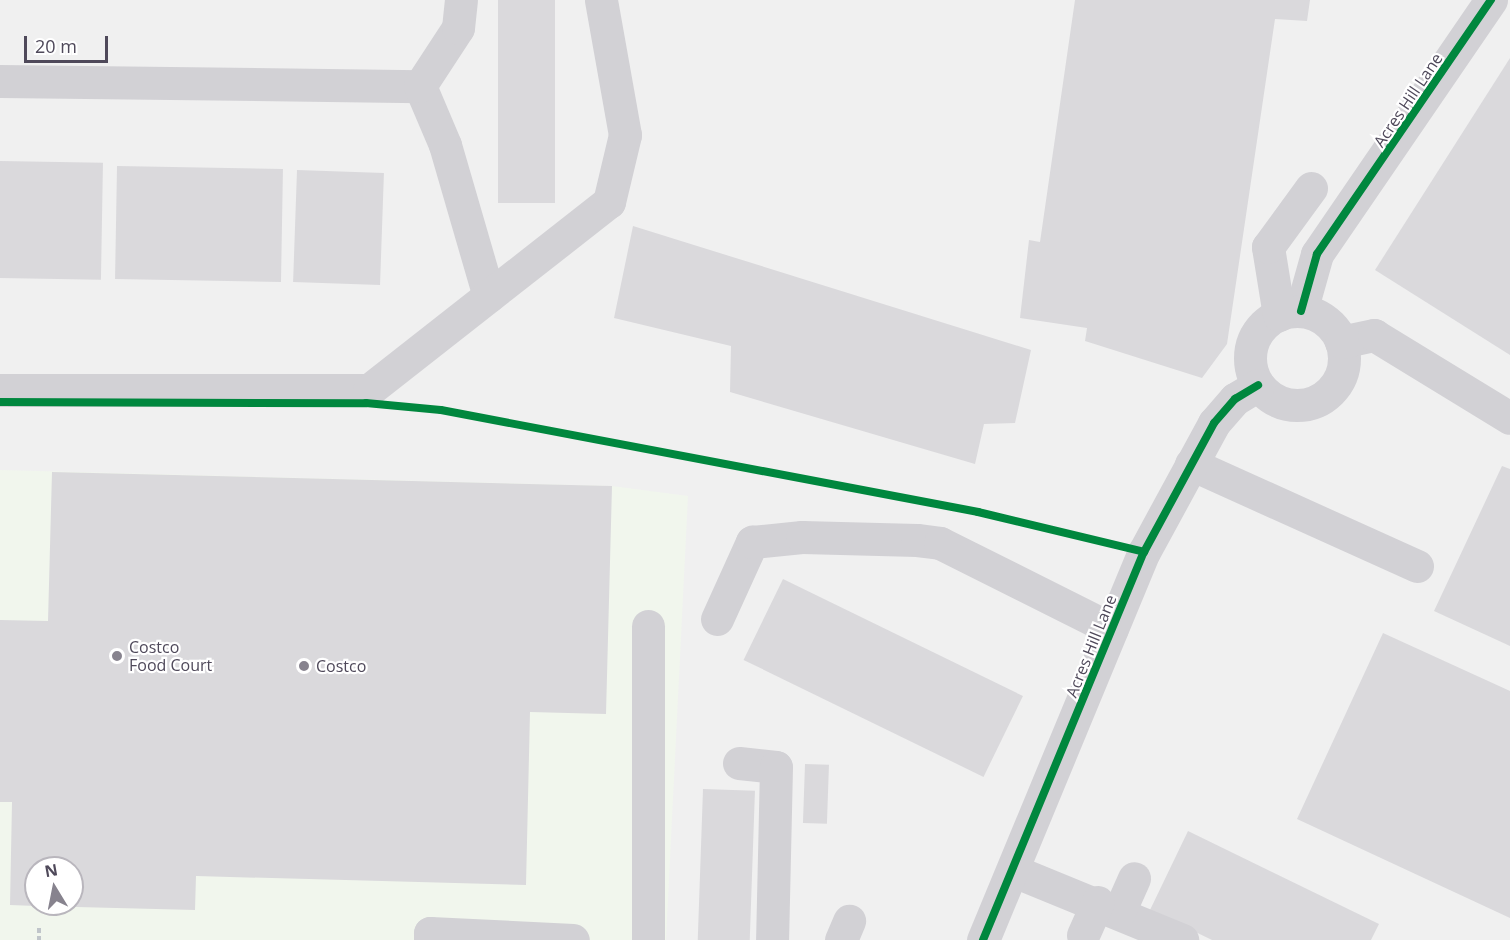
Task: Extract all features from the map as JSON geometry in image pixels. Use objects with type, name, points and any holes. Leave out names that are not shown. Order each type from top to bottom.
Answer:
[{"type":"street","points":[[420,86],[458,28],[461,0]]},
{"type":"street","points":[[0,390],[369,390],[609,202],[625,135],[601,0]]},
{"type":"street","name":"Acres Hill Lane","points":[[1290,313],[1317,254],[1491,0]]},
{"type":"street","points":[[0,81],[420,86]]},
{"type":"street","points":[[420,86],[445,144],[489,296]]},
{"type":"street","points":[[1290,313],[1268,247],[1311,188]]},
{"type":"street","points":[[1290,313],[1325,321],[1341,342],[1339,378],[1312,403],[1282,403],[1258,386],[1252,373],[1252,345],[1262,327],[1290,313]]},
{"type":"street","points":[[1341,342],[1374,335],[1510,418]]},
{"type":"street","name":"Acres Hill Lane","points":[[983,940],[1014,871],[1144,552],[1214,423],[1235,399],[1258,386]]},
{"type":"street","points":[[1191,464],[1273,494],[1417,566]]},
{"type":"street","points":[[717,619],[752,542],[894,539],[940,543],[1112,628]]},
{"type":"street","points":[[648,626],[648,940]]},
{"type":"street","points":[[739,763],[776,767],[772,940]]},
{"type":"street","points":[[1014,871],[1109,907],[1182,940]]},
{"type":"street","points":[[1083,935],[1134,878]]},
{"type":"street","points":[[430,940],[430,933],[573,940]]},
{"type":"path","points":[[39,927],[39,940]]},
{"type":"shaded area","name":"Costco","points":[[0,470],[612,486],[688,496],[666,940],[0,940]]},
{"type":"building","points":[[498,0],[555,0],[555,203],[498,203]]},
{"type":"building","points":[[1075,0],[1310,0],[1307,21],[1275,19],[1227,344],[1202,378],[1085,341],[1087,328],[1020,318],[1029,240],[1040,242]]},
{"type":"building","points":[[1510,58],[1510,355],[1375,270]]},
{"type":"building","points":[[0,161],[103,163],[101,280],[0,278]]},
{"type":"building","points":[[117,166],[283,169],[281,282],[115,279]]},
{"type":"building","points":[[297,170],[384,173],[380,285],[293,282]]},
{"type":"building","points":[[633,226],[1031,350],[1015,423],[984,424],[975,464],[730,392],[731,346],[614,318]]},
{"type":"building","points":[[1502,466],[1510,469],[1510,646],[1434,611]]},
{"type":"building","name":"Costco","points":[[52,472],[612,486],[606,714],[530,712],[526,885],[196,876],[195,910],[84,907],[84,856],[24,856],[24,906],[10,905],[12,802],[0,802],[0,620],[48,621]]},
{"type":"building","points":[[783,579],[1023,696],[984,777],[744,660]]},
{"type":"building","points":[[1383,633],[1510,691],[1510,918],[1297,819]]},
{"type":"building","points":[[805,764],[829,765],[827,824],[803,823]]},
{"type":"building","points":[[703,789],[755,791],[750,940],[698,940]]},
{"type":"building","points":[[1188,831],[1379,924],[1371,940],[1212,940],[1150,910]]},
{"type":"cycle path","points":[[1301,311],[1317,254],[1491,0]]},
{"type":"cycle path","points":[[983,940],[1144,552],[1214,423],[1235,399],[1258,385]]},
{"type":"cycle path","points":[[0,402],[366,403],[441,410],[978,512],[1144,552]]},
{"type":"place","name":"Costco Food Court","points":[[117,656]]},
{"type":"place","name":"Costco","points":[[304,666]]}]
